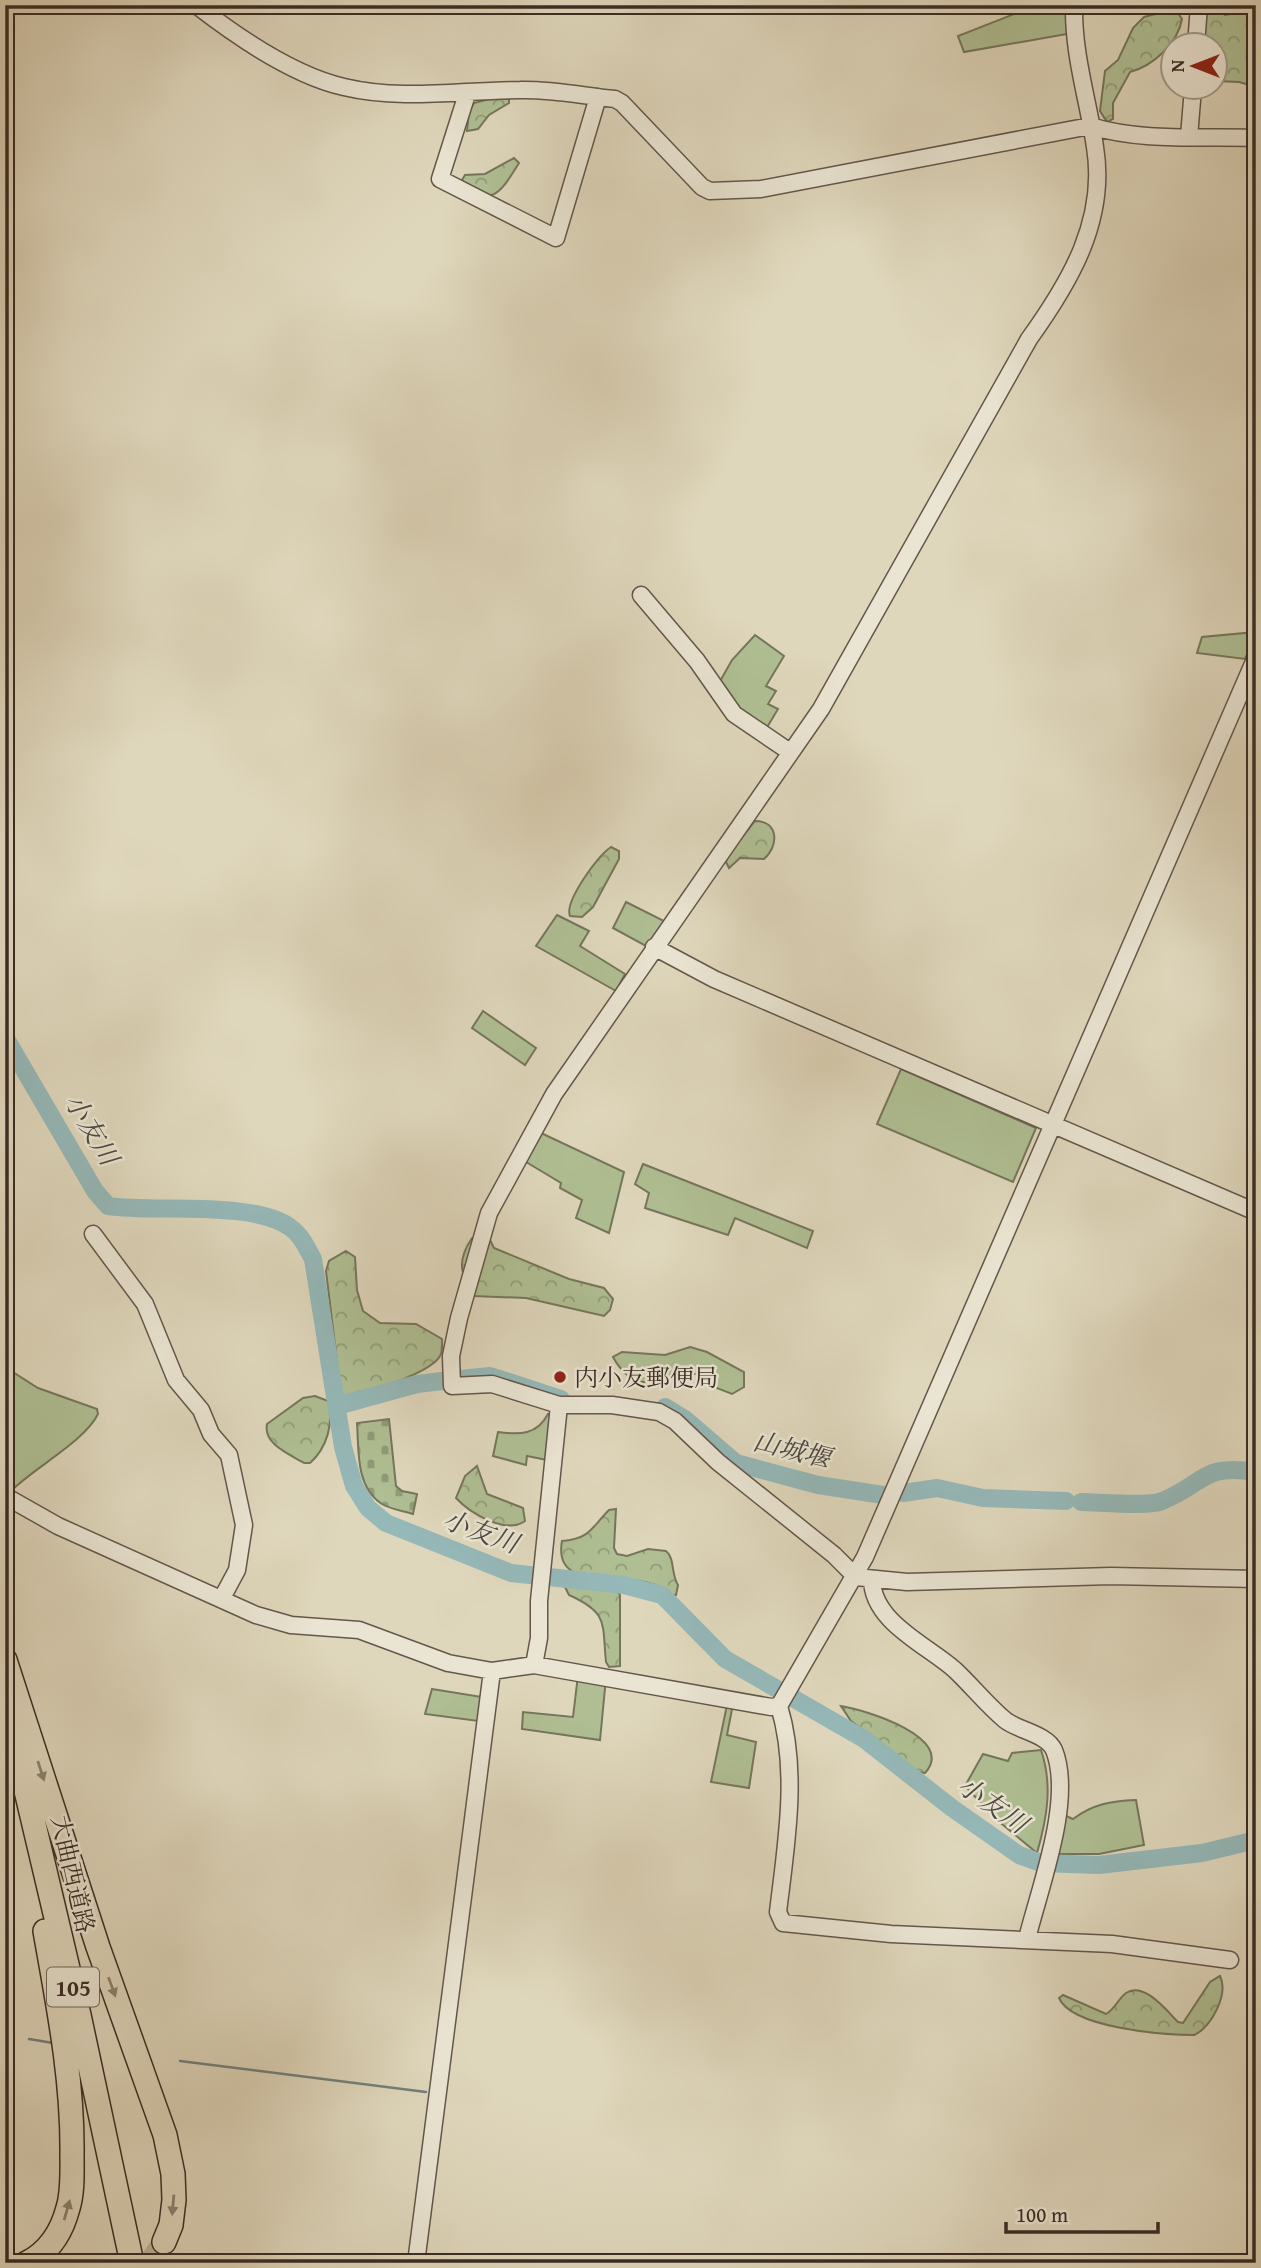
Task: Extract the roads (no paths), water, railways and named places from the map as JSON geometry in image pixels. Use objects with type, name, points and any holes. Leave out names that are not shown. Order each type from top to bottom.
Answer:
[{"type":"highway","points":[[5,1660],[98,1947],[165,2136],[173,2174],[174,2200],[164,2242]]},
{"type":"highway","points":[[6,1707],[70,2080],[72,2121],[69,2207],[60,2230],[47,2248],[27,2263]]},
{"type":"highway","name":"大曲西道路","points":[[6,1707],[79,2015],[132,2263]]},
{"type":"street","points":[[196,5],[255,45],[321,80],[344,87],[388,93],[552,90],[622,103],[692,177],[710,191],[761,189],[1090,126],[1110,132],[1256,138]]},
{"type":"street","points":[[1027,1939],[1056,1833],[1059,1804],[1054,1750],[1048,1743],[1006,1721],[938,1656],[896,1625],[878,1603],[864,1578],[718,1462],[675,1420],[642,1408],[559,1405],[492,1384],[452,1386],[451,1356],[489,1213],[554,1094],[821,709],[1029,339],[1065,289],[1092,222],[1098,169],[1073,38],[1073,5]]},
{"type":"street","points":[[1197,32],[1199,5]]},
{"type":"street","points":[[467,93],[440,179],[556,238],[598,97]]},
{"type":"street","points":[[1189,137],[1192,102]]},
{"type":"street","points":[[641,595],[697,661],[734,714],[790,752]]},
{"type":"street","points":[[5,1496],[58,1526],[256,1615],[291,1625],[359,1630],[448,1663],[492,1671],[534,1665],[771,1707],[779,1706],[864,1578],[1055,1123],[1256,657]]},
{"type":"street","points":[[654,947],[714,979],[1055,1123],[1256,1212]]},
{"type":"street","points":[[93,1234],[145,1304],[176,1380],[201,1410],[211,1434],[229,1455],[244,1525],[237,1570],[222,1598]]},
{"type":"street","points":[[534,1665],[541,1616],[539,1601],[559,1405]]},
{"type":"street","points":[[864,1578],[907,1582],[1111,1576],[1256,1579]]},
{"type":"street","points":[[416,2263],[492,1671]]},
{"type":"street","points":[[779,1706],[786,1726],[789,1816],[778,1912],[783,1923],[891,1934],[1124,1945],[1230,1961]]},
{"type":"waterway","name":"小友川","points":[[5,1037],[95,1191],[108,1206],[204,1209],[254,1214],[275,1219],[291,1228],[301,1238],[313,1259],[343,1447],[354,1486],[368,1508],[386,1523],[511,1573],[624,1585],[662,1595],[725,1659],[864,1739],[952,1808],[1019,1855],[1041,1863],[1099,1865],[1202,1853],[1256,1840]]},
{"type":"waterway","name":"山城堰","points":[[460,1379],[490,1376],[561,1399]]},
{"type":"waterway","name":"山城堰","points":[[337,1406],[417,1384],[442,1381]]},
{"type":"waterway","name":"山城堰","points":[[665,1407],[686,1420],[736,1463],[818,1485],[883,1495]]},
{"type":"waterway","name":"山城堰","points":[[1081,1502],[1155,1503],[1176,1495],[1213,1473],[1224,1470],[1256,1472]]},
{"type":"waterway","name":"山城堰","points":[[903,1493],[937,1488],[983,1498],[1066,1501]]},
{"type":"waterway","points":[[5,2036],[14,2037]]},
{"type":"waterway","points":[[29,2039],[53,2043]]},
{"type":"waterway","points":[[180,2061],[426,2092]]},
{"type":"tunnel","points":[[150,2263],[164,2242]]},
{"type":"place","name":"内小友郵便局","points":[[560,1377]]}]
